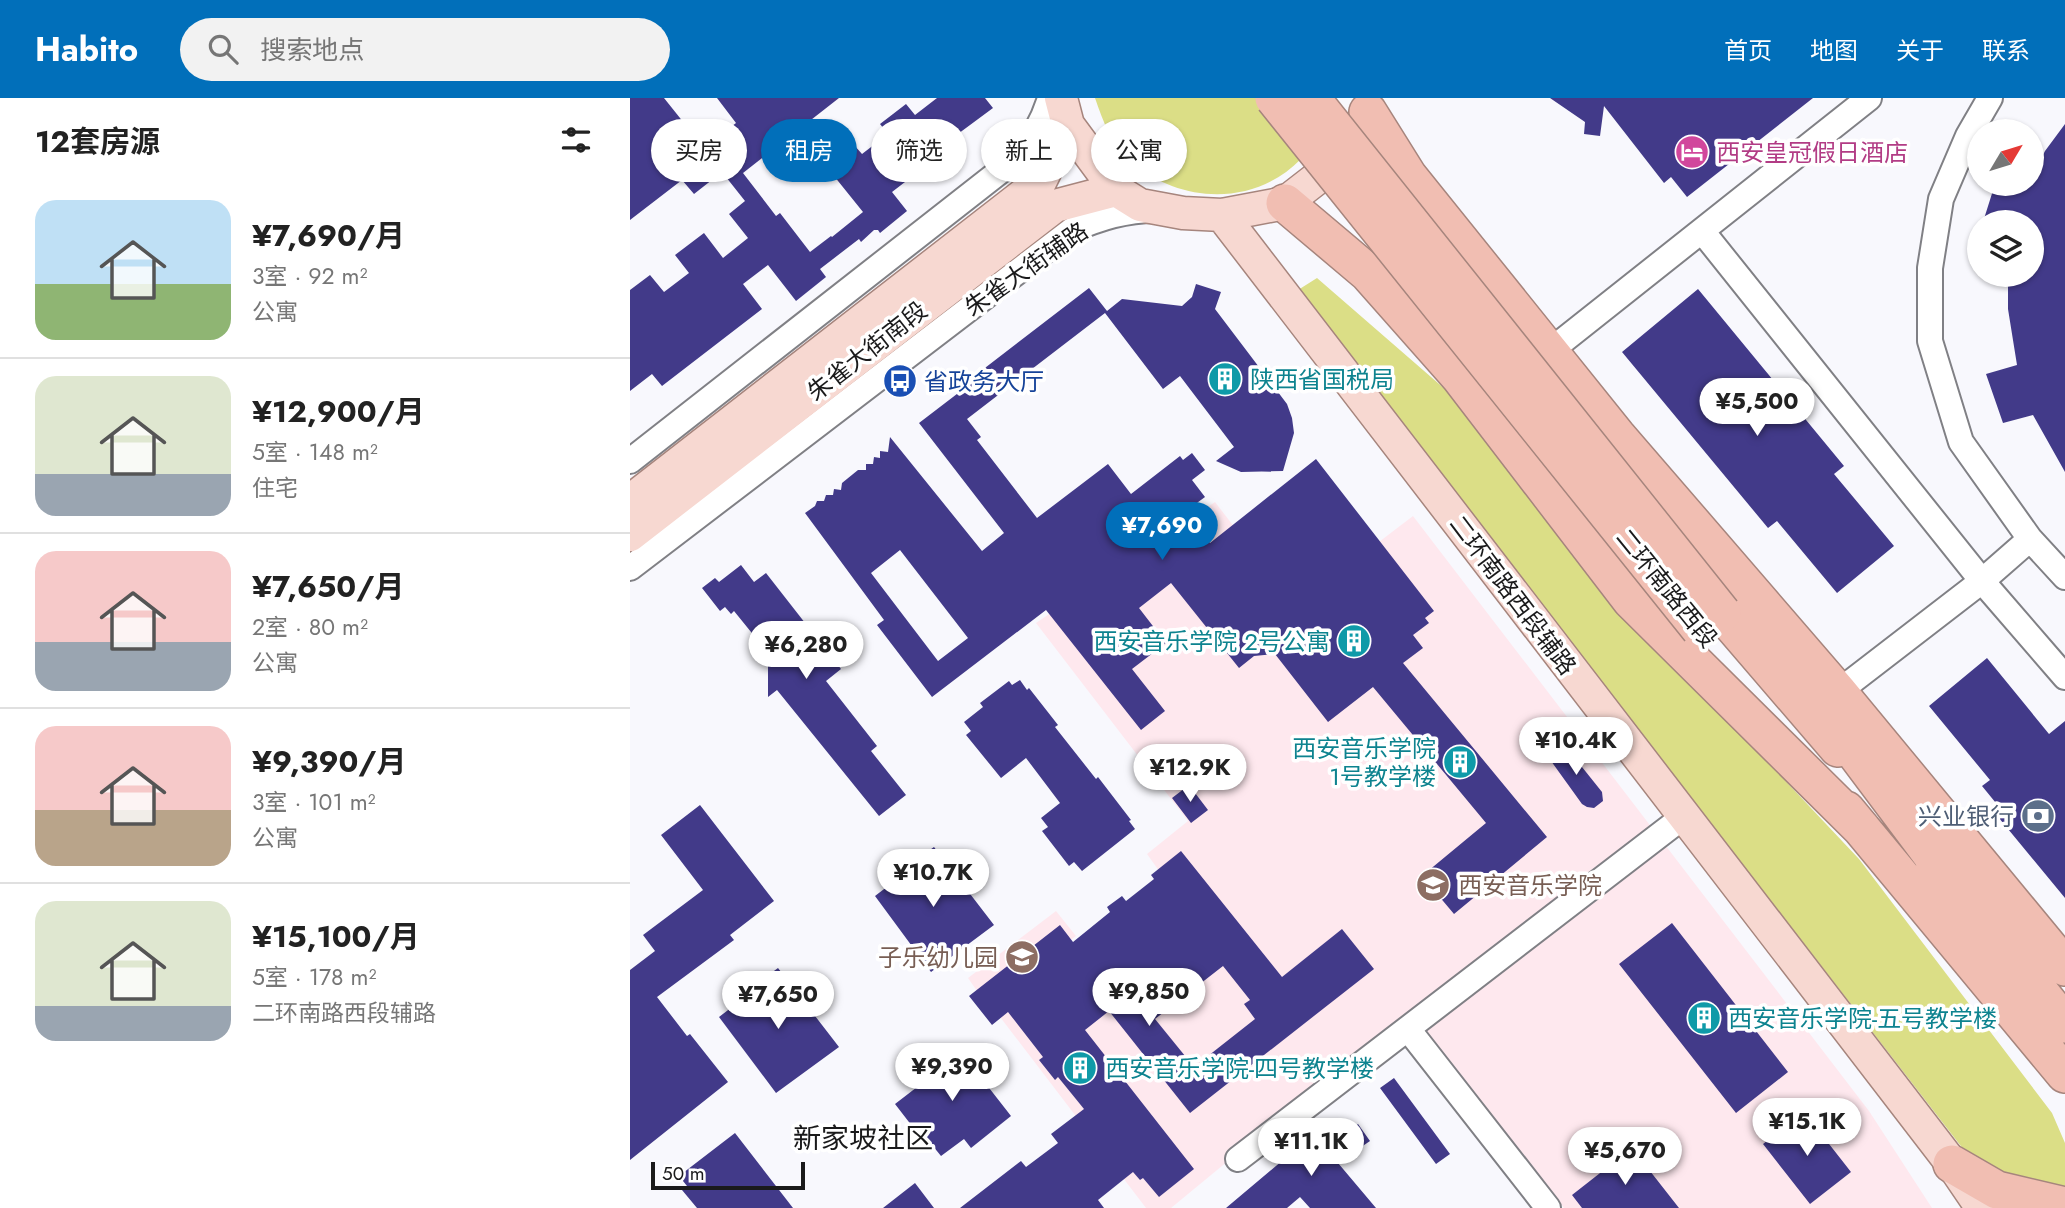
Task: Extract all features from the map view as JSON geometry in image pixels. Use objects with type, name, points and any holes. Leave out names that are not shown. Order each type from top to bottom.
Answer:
[{"type":"highway","name":"二环南路西段","points":[[1274,98],[1711,621],[1949,878],[2065,1024]]},
{"type":"highway","name":"二环南路西段","points":[[1311,98],[1711,621],[1861,828],[2062,1075]]},
{"type":"highway","points":[[1367,105],[1408,176],[1617,436],[1949,878]]},
{"type":"highway","points":[[1285,203],[1368,273],[1460,377],[1632,600],[1861,828]]},
{"type":"highway","points":[[1617,436],[1838,692],[2065,967]]},
{"type":"highway","points":[[1952,1164],[1997,1190],[2065,1206]]},
{"type":"main road","points":[[1065,112],[1116,190],[1140,205],[1222,215],[1285,203],[1343,158],[1367,105]]},
{"type":"main road","name":"朱雀大街南段","points":[[630,501],[1040,182],[1065,112]]},
{"type":"main road","name":"朱雀大街南段","points":[[630,535],[1055,206],[1116,190]]},
{"type":"main road","name":"二环南路西段辅路","points":[[1222,215],[1952,1164],[1982,1208]]},
{"type":"street","points":[[630,461],[1017,158],[1032,140],[1050,98]]},
{"type":"street","points":[[1550,351],[1869,98]]},
{"type":"street","points":[[1990,98],[1968,136],[1941,200],[1930,268],[1930,341],[1961,442],[2030,539],[2065,577]]},
{"type":"street","name":"朱雀大街辅路","points":[[630,568],[1072,230],[1112,214],[1137,210],[1168,210]]},
{"type":"street","points":[[1702,231],[1982,581],[2065,677]]},
{"type":"street","points":[[1838,692],[1982,581],[2030,539]]},
{"type":"street","points":[[1238,1159],[1683,817]]},
{"type":"street","points":[[1408,1029],[1548,1208]]},
{"type":"shaded area","name":"西安音乐学院","points":[[1215,502],[1295,606],[1413,516],[1869,1111],[1932,1208],[1564,1208],[1409,1012],[1171,1208],[1146,1208],[994,1009],[1192,917],[1147,854],[1188,821],[1036,623]]},
{"type":"shaded area","name":"子乐幼儿园","points":[[1056,911],[1076,936],[986,1004],[968,978]]},
{"type":"green space","points":[[1095,98],[1333,98],[1301,159],[1282,175],[1262,186],[1240,192],[1194,192],[1164,182],[1187,182],[1187,119],[1103,119]]},
{"type":"green space","points":[[1317,278],[1446,390],[1600,584],[1859,859],[2052,1113],[2065,1143],[2065,1193],[1974,1163],[1561,634],[1298,290]]},
{"type":"building","points":[[630,98],[664,98],[681,119],[651,119],[651,182],[679,182],[630,220]]},
{"type":"building","points":[[717,98],[839,98],[812,119],[761,119],[761,159],[747,170],[747,119],[733,119]]},
{"type":"building","points":[[937,98],[985,98],[993,108],[967,127],[967,119],[886,119],[906,104],[915,115]]},
{"type":"building","name":"西安皇冠假日酒店","points":[[1550,98],[1813,98],[1687,197],[1671,177],[1664,183],[1604,106],[1600,136],[1584,134],[1585,122]]},
{"type":"building","points":[[2065,124],[2065,472],[2033,415],[2003,423],[1986,374],[2017,365],[2008,309],[2008,287],[2044,287],[2044,210],[1987,210],[1991,196],[2044,196],[2045,151]]},
{"type":"building","points":[[871,147],[871,182],[905,182],[892,192],[907,211],[880,233],[874,230],[861,242],[859,239],[820,269],[826,277],[796,301],[768,265],[743,284],[762,309],[662,386],[652,374],[630,391],[630,290],[650,275],[664,292],[689,273],[675,255],[704,233],[723,258],[748,238],[729,214],[745,201],[730,182],[747,182],[747,178],[776,216],[780,213],[810,252],[863,212],[839,182],[857,182],[857,148],[862,154]]},
{"type":"building","points":[[684,182],[709,182],[694,194]]},
{"type":"building","points":[[1196,284],[1221,292],[1215,309],[1287,404],[1294,433],[1283,471],[1241,472],[1216,461],[1234,447],[1180,376],[1163,389],[1105,313],[967,419],[981,437],[977,440],[1037,518],[1108,464],[1131,494],[1180,456],[1183,460],[1192,453],[1205,470],[1192,480],[1205,497],[1186,511],[1210,543],[1316,459],[1434,611],[1425,618],[1429,623],[1413,635],[1423,648],[1403,663],[1547,837],[1454,914],[1422,876],[1486,823],[1373,687],[1328,722],[1275,654],[1254,656],[1239,668],[1171,583],[1139,608],[1166,643],[1132,669],[1165,711],[1141,730],[1046,610],[932,697],[877,625],[884,620],[805,513],[815,506],[817,501],[824,501],[826,495],[833,495],[834,489],[841,490],[842,483],[858,470],[866,470],[866,464],[873,464],[874,457],[880,458],[880,451],[888,452],[890,437],[982,551],[1004,533],[919,423],[970,384],[968,381],[1089,288],[1107,311],[1122,299],[1182,306],[1192,297]],"holes":[[[900,550],[968,638],[938,661],[871,573]]]},
{"type":"building","points":[[1698,289],[1844,466],[1834,474],[1894,546],[1837,593],[1777,521],[1768,528],[1622,352]]},
{"type":"building","points":[[741,565],[754,582],[766,573],[841,669],[826,681],[877,746],[871,751],[906,795],[879,816],[777,690],[768,697],[768,653],[734,611],[731,614],[725,607],[720,611],[702,588],[715,578],[719,582]]},
{"type":"building","points":[[1987,658],[2049,734],[2065,721],[2065,898],[1994,812],[2000,808],[1982,786],[1990,780],[1929,706]]},
{"type":"building","points":[[1020,680],[1058,725],[1055,727],[1096,779],[1098,777],[1135,829],[1082,871],[1074,862],[1069,866],[1042,831],[1048,827],[1041,818],[1060,803],[1026,758],[1001,778],[966,735],[971,731],[964,722],[983,707],[980,703],[1009,681],[1012,685]]},
{"type":"building","points":[[1562,742],[1602,792],[1603,801],[1594,808],[1582,804],[1546,754]]},
{"type":"building","points":[[1189,785],[1208,810],[1191,823],[1172,798]]},
{"type":"building","points":[[700,805],[774,901],[730,935],[734,940],[657,997],[728,1082],[630,1160],[630,970],[655,951],[643,935],[703,890],[661,835]]},
{"type":"building","points":[[934,847],[994,925],[931,972],[875,896],[888,886],[885,882]]},
{"type":"building","points":[[1181,851],[1282,977],[1342,929],[1374,969],[1190,1113],[1109,1011],[1085,1030],[1194,1169],[1159,1197],[1143,1178],[1140,1180],[1133,1172],[1098,1200],[1104,1208],[960,1208],[1021,1161],[1026,1167],[1058,1143],[1051,1134],[1084,1109],[1058,1077],[1055,1080],[1039,1060],[1043,1057],[1008,1012],[992,1025],[969,996],[1060,925],[1073,942],[1110,912],[1107,907],[1122,896],[1126,901],[1154,879],[1151,875]],"holes":[[[1223,966],[1250,1000],[1244,1004],[1255,1019],[1194,1067],[1155,1019]]]},
{"type":"building","name":"西安音乐学院-五号教学楼","points":[[1672,923],[1788,1072],[1736,1113],[1619,964]]},
{"type":"building","points":[[778,968],[839,1047],[776,1093],[719,1017],[732,1007],[729,1004]]},
{"type":"building","points":[[954,1043],[1011,1116],[971,1148],[964,1139],[941,1156],[895,1104],[921,1084],[914,1074]]},
{"type":"building","points":[[1394,1078],[1450,1154],[1436,1164],[1380,1088]]},
{"type":"building","points":[[1804,1112],[1851,1172],[1810,1204],[1763,1144]]},
{"type":"building","points":[[1358,1124],[1370,1141],[1338,1163],[1376,1208],[1310,1208],[1300,1197],[1287,1208],[1226,1208],[1314,1134],[1325,1148]]},
{"type":"building","points":[[735,1133],[793,1208],[697,1208],[682,1190],[687,1186],[679,1176]]},
{"type":"building","points":[[1632,1148],[1679,1208],[1582,1208],[1572,1195]]},
{"type":"building","points":[[915,1183],[934,1208],[883,1208]]},
{"type":"place","name":"西安皇冠假日酒店","points":[[1692,152]]},
{"type":"place","name":"陕西省国税局","points":[[1225,379]]},
{"type":"place","name":"省政务大厅","points":[[900,381]]},
{"type":"place","name":"西安音乐学院 2号公寓","points":[[1354,641]]},
{"type":"place","name":"西安音乐学院 1号教学楼","points":[[1460,762]]},
{"type":"place","name":"兴业银行","points":[[2038,816]]},
{"type":"place","name":"西安音乐学院","points":[[1433,885]]},
{"type":"place","name":"子乐幼儿园","points":[[1022,957]]},
{"type":"place","name":"西安音乐学院-五号教学楼","points":[[1704,1018]]},
{"type":"place","name":"西安音乐学院-四号教学楼","points":[[1080,1068]]},
{"type":"district","name":"新家坡社区","points":[[863,1138]]}]
